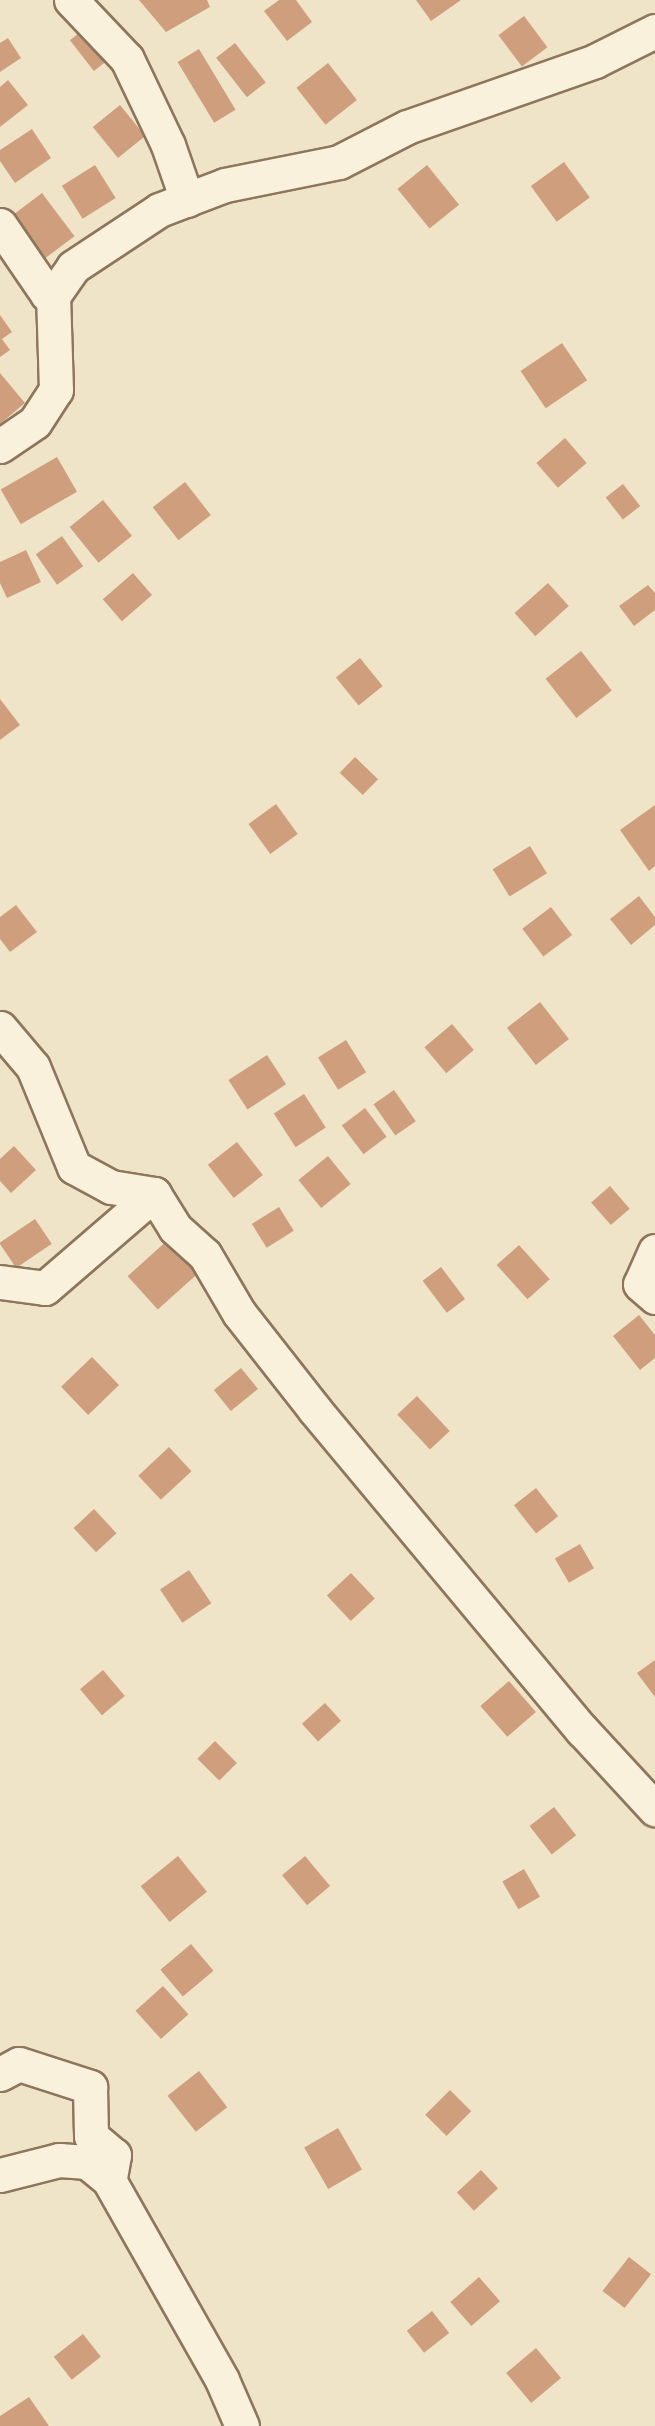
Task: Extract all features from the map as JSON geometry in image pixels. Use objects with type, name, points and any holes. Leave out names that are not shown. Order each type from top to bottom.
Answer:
[{"type":"street","points":[[71,0],[127,59],[168,145],[187,200]]},
{"type":"street","points":[[0,446],[35,422],[56,390],[53,296],[73,267],[159,210],[225,185],[339,162],[407,127],[595,61],[655,31]]},
{"type":"street","points":[[0,225],[47,294],[53,296]]},
{"type":"street","points":[[0,1028],[33,1067],[74,1167],[111,1187],[154,1194],[176,1228],[205,1256],[239,1313],[315,1410],[582,1730],[655,1809]]},
{"type":"street","points":[[0,1282],[45,1288],[154,1194]]},
{"type":"street","points":[[655,1251],[640,1284],[655,1297]]},
{"type":"street","points":[[0,2074],[19,2064],[90,2087],[91,2136],[114,2156],[109,2180]]},
{"type":"street","points":[[0,2175],[59,2160],[87,2162],[109,2180],[222,2380],[242,2426]]},
{"type":"building","points":[[139,0],[207,0],[210,7],[166,32]]},
{"type":"building","points":[[279,0],[296,0],[312,22],[287,41],[264,11]]},
{"type":"building","points":[[416,0],[461,0],[431,21]]},
{"type":"building","points":[[524,16],[547,47],[522,66],[498,35]]},
{"type":"building","points":[[88,26],[112,57],[94,71],[70,40]]},
{"type":"building","points":[[8,38],[21,58],[0,72],[0,43]]},
{"type":"building","points":[[235,43],[266,82],[247,97],[216,58]]},
{"type":"building","points":[[199,49],[236,110],[214,123],[178,62]]},
{"type":"building","points":[[328,63],[357,100],[325,125],[296,88]]},
{"type":"building","points":[[8,80],[28,105],[0,127],[0,87]]},
{"type":"building","points":[[120,105],[145,136],[118,158],[93,127]]},
{"type":"building","points":[[32,129],[51,158],[15,183],[0,161],[0,150]]},
{"type":"building","points":[[564,162],[590,198],[557,222],[531,186]]},
{"type":"building","points":[[95,165],[116,198],[83,219],[62,186]]},
{"type":"building","points":[[427,165],[459,205],[430,229],[397,189]]},
{"type":"building","points":[[42,193],[74,236],[39,263],[7,219]]},
{"type":"building","points":[[0,315],[12,332],[2,339],[10,350],[0,357]]},
{"type":"building","points":[[562,343],[587,380],[546,408],[521,371]]},
{"type":"building","points":[[0,373],[25,403],[0,424]]},
{"type":"building","points":[[565,438],[587,463],[558,488],[536,463]]},
{"type":"building","points":[[57,457],[77,492],[21,524],[1,490]]},
{"type":"building","points":[[185,482],[211,515],[179,540],[153,507]]},
{"type":"building","points":[[623,484],[640,506],[623,520],[606,498]]},
{"type":"building","points":[[103,500],[132,536],[99,563],[70,527]]},
{"type":"building","points":[[62,536],[83,566],[57,585],[36,554]]},
{"type":"building","points":[[26,550],[41,582],[7,598],[0,583],[0,562]]},
{"type":"building","points":[[133,573],[152,595],[122,621],[103,599]]},
{"type":"building","points":[[548,583],[569,606],[535,636],[515,613]]},
{"type":"building","points":[[648,585],[655,593],[655,610],[634,626],[619,606]]},
{"type":"building","points":[[581,651],[612,690],[576,718],[546,679]]},
{"type":"building","points":[[360,658],[383,686],[359,705],[336,678]]},
{"type":"building","points":[[0,699],[20,725],[0,740]]},
{"type":"building","points":[[355,757],[378,779],[363,795],[340,773]]},
{"type":"building","points":[[276,804],[298,834],[270,854],[248,824]]},
{"type":"building","points":[[655,805],[655,866],[649,871],[620,830]]},
{"type":"building","points":[[530,846],[547,873],[510,896],[493,869]]},
{"type":"building","points":[[639,896],[655,917],[655,925],[631,945],[610,919]]},
{"type":"building","points":[[16,905],[37,932],[10,952],[0,939],[0,917]]},
{"type":"building","points":[[551,907],[572,935],[543,957],[522,929]]},
{"type":"building","points":[[540,1002],[569,1039],[536,1065],[507,1028]]},
{"type":"building","points":[[452,1024],[474,1050],[446,1073],[424,1047]]},
{"type":"building","points":[[346,1040],[366,1072],[338,1090],[318,1057]]},
{"type":"building","points":[[267,1055],[286,1084],[247,1109],[228,1080]]},
{"type":"building","points":[[394,1090],[416,1121],[395,1135],[374,1104]]},
{"type":"building","points":[[304,1094],[326,1128],[296,1147],[274,1114]]},
{"type":"building","points":[[365,1108],[387,1137],[364,1154],[342,1125]]},
{"type":"building","points":[[237,1142],[263,1175],[234,1198],[208,1165]]},
{"type":"building","points":[[14,1146],[36,1170],[11,1193],[0,1181],[0,1159]]},
{"type":"building","points":[[328,1156],[351,1184],[321,1208],[298,1180]]},
{"type":"building","points":[[610,1186],[630,1209],[611,1225],[591,1202]]},
{"type":"building","points":[[279,1207],[294,1231],[267,1248],[252,1224]]},
{"type":"building","points":[[35,1219],[52,1244],[16,1268],[0,1243]]},
{"type":"building","points":[[170,1238],[200,1271],[158,1310],[128,1276]]},
{"type":"building","points":[[519,1245],[550,1279],[527,1299],[497,1265]]},
{"type":"building","points":[[441,1267],[465,1299],[447,1313],[423,1281]]},
{"type":"building","points":[[639,1315],[655,1335],[655,1358],[640,1370],[613,1336]]},
{"type":"building","points":[[92,1357],[119,1385],[88,1415],[61,1387]]},
{"type":"building","points":[[241,1368],[258,1389],[231,1411],[214,1390]]},
{"type":"building","points":[[417,1396],[450,1431],[430,1450],[397,1414]]},
{"type":"building","points":[[169,1447],[192,1471],[161,1500],[138,1476]]},
{"type":"building","points":[[536,1488],[558,1516],[536,1534],[514,1505]]},
{"type":"building","points":[[94,1509],[117,1533],[96,1552],[74,1528]]},
{"type":"building","points":[[580,1544],[594,1568],[569,1583],[555,1558]]},
{"type":"building","points":[[189,1570],[211,1603],[182,1623],[160,1590]]},
{"type":"building","points":[[351,1573],[375,1599],[351,1621],[327,1596]]},
{"type":"building","points":[[655,1660],[655,1697],[637,1673]]},
{"type":"building","points":[[103,1670],[125,1696],[102,1715],[80,1689]]},
{"type":"building","points":[[509,1681],[536,1712],[507,1737],[480,1706]]},
{"type":"building","points":[[325,1703],[341,1721],[318,1742],[302,1724]]},
{"type":"building","points":[[215,1741],[237,1763],[219,1781],[197,1759]]},
{"type":"building","points":[[554,1807],[576,1835],[552,1854],[530,1826]]},
{"type":"building","points":[[178,1856],[207,1892],[170,1922],[141,1886]]},
{"type":"building","points":[[305,1856],[330,1886],[307,1905],[282,1875]]},
{"type":"building","points":[[524,1869],[540,1897],[518,1909],[502,1881]]},
{"type":"building","points":[[191,1944],[213,1971],[183,1997],[160,1970]]},
{"type":"building","points":[[163,1986],[188,2014],[161,2039],[136,2011]]},
{"type":"building","points":[[199,2071],[227,2107],[196,2132],[167,2096]]},
{"type":"building","points":[[450,2090],[471,2111],[446,2136],[425,2115]]},
{"type":"building","points":[[338,2128],[362,2170],[328,2189],[304,2148]]},
{"type":"building","points":[[481,2170],[498,2188],[474,2211],[457,2193]]},
{"type":"building","points":[[629,2257],[651,2274],[625,2308],[603,2291]]},
{"type":"building","points":[[479,2277],[500,2301],[471,2326],[450,2302]]},
{"type":"building","points":[[432,2311],[449,2333],[424,2353],[407,2331]]},
{"type":"building","points":[[83,2334],[101,2357],[72,2380],[54,2357]]},
{"type":"building","points":[[536,2348],[561,2378],[531,2403],[506,2373]]},
{"type":"building","points":[[29,2397],[49,2426],[0,2426],[0,2416]]}]
